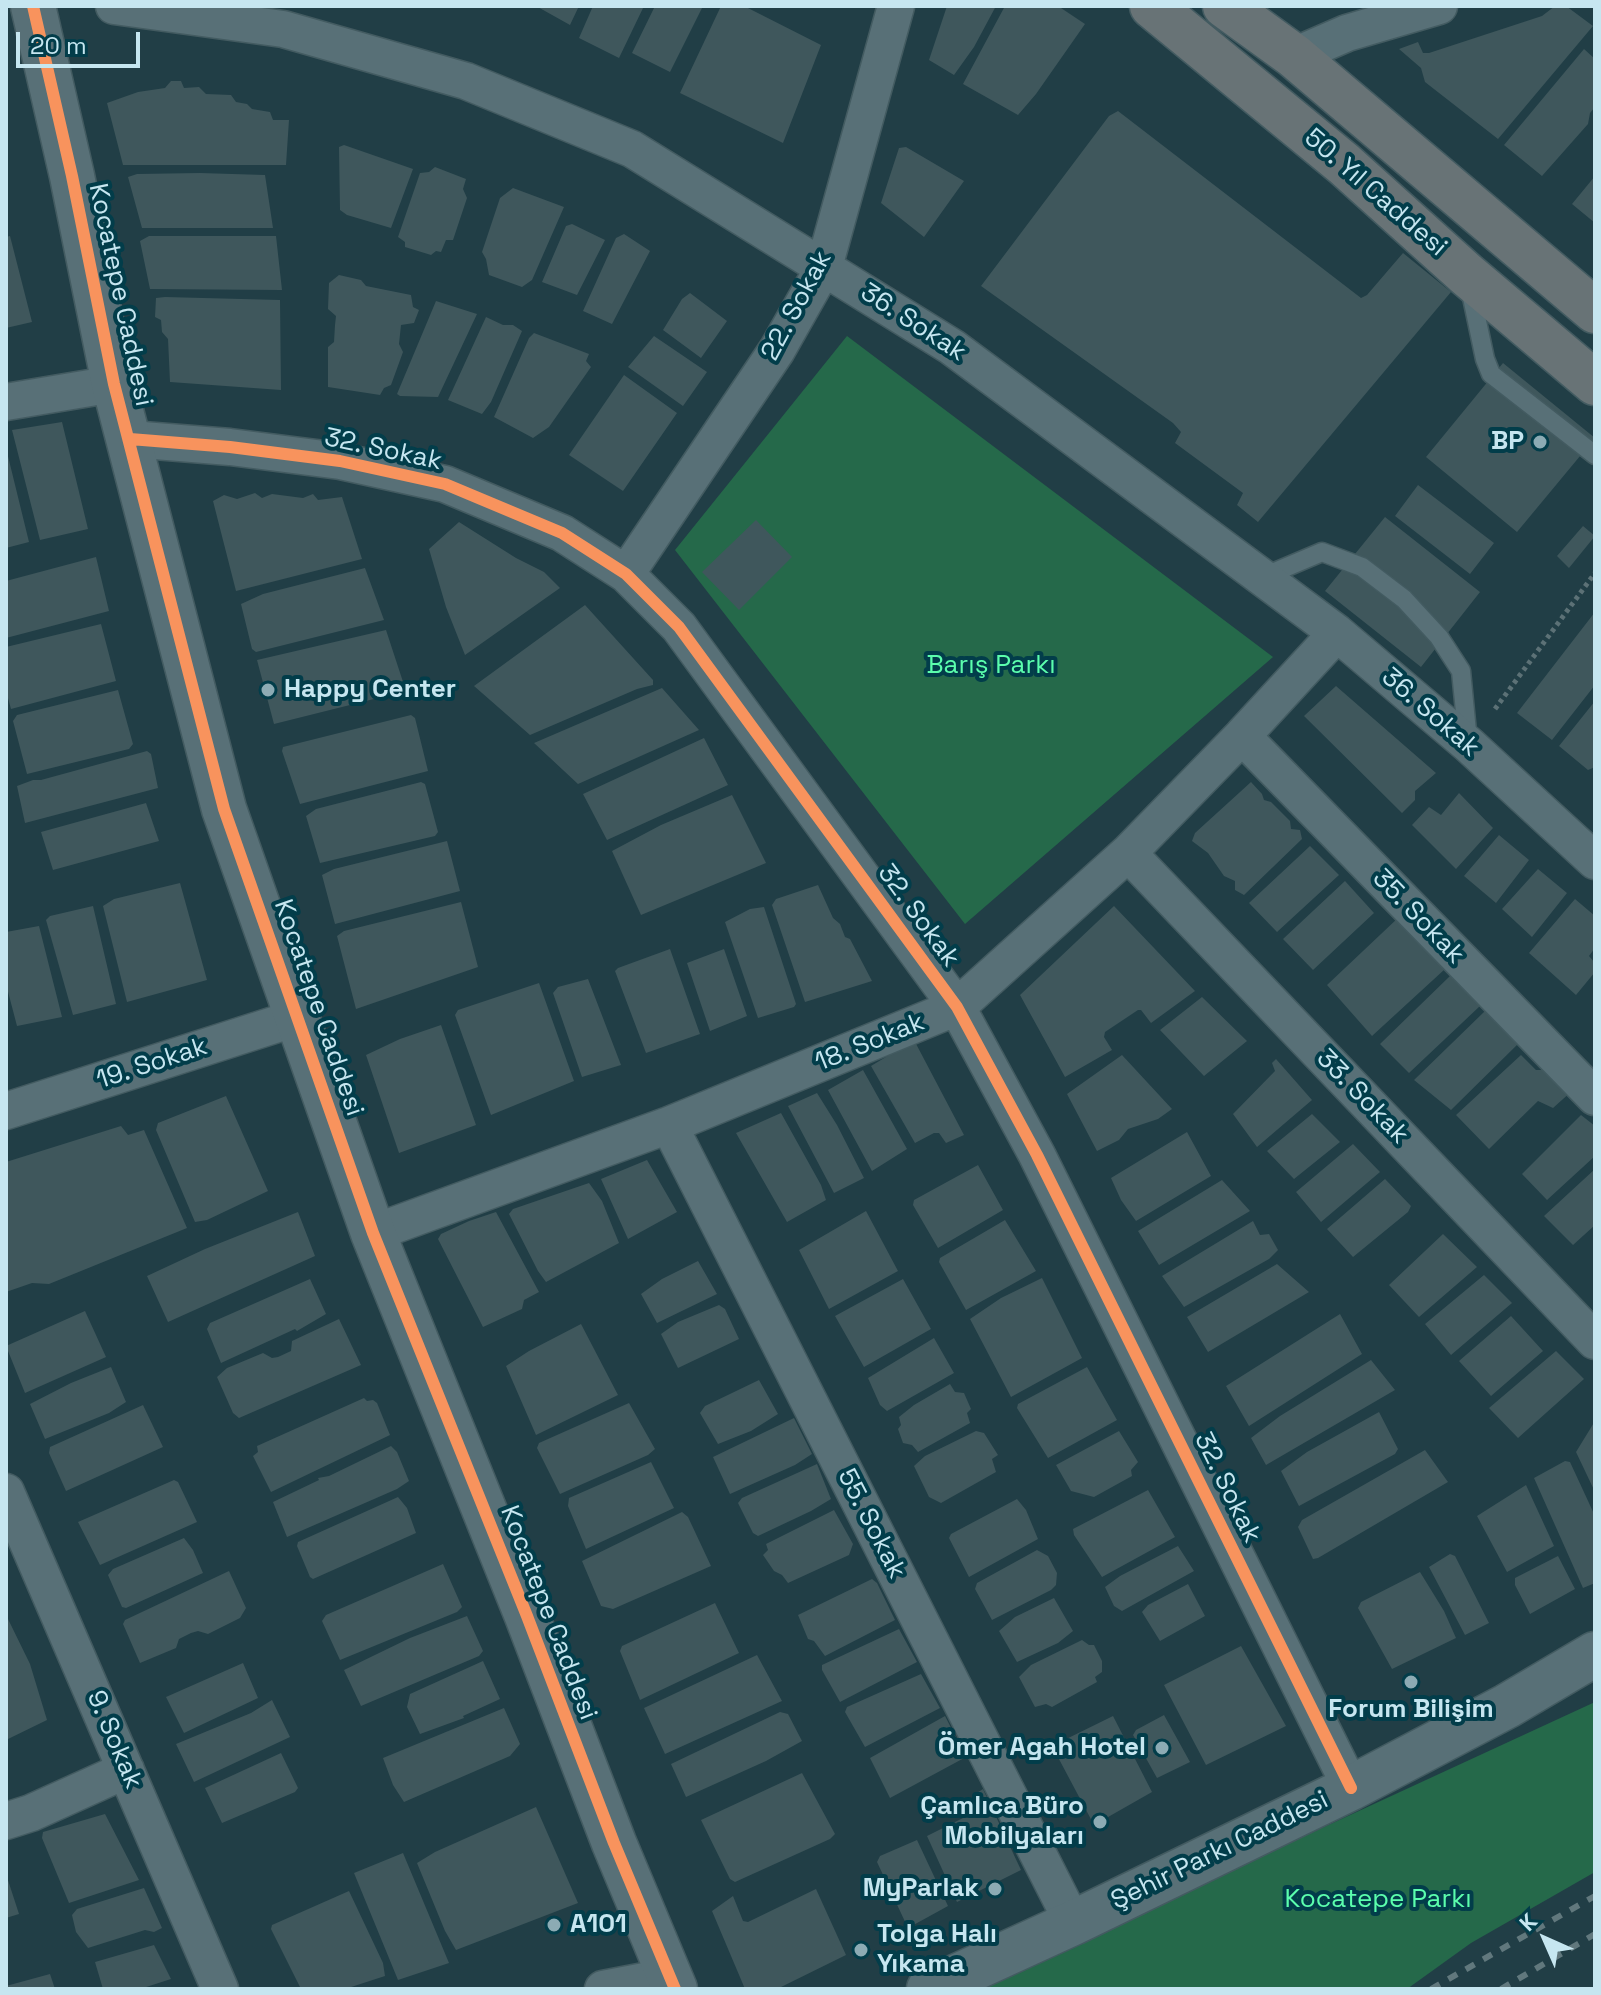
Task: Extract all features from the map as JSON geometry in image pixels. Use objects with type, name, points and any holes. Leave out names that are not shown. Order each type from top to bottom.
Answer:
[{"type":"main road","name":"50. Yıl Caddesi","points":[[1152,6],[1344,164],[1466,274],[1595,383]]},
{"type":"main road","name":"50. Yıl Caddesi","points":[[1225,6],[1294,56],[1595,311]]},
{"type":"street","name":"Kocatepe Caddesi","points":[[33,6],[114,384],[224,809],[373,1233],[527,1616],[614,1843],[673,1982]]},
{"type":"street","name":"36. Sokak","points":[[114,6],[283,29],[466,81],[632,149],[952,347],[1337,633],[1469,745],[1595,861]]},
{"type":"street","name":"22. Sokak","points":[[626,574],[777,350],[824,267],[896,6]]},
{"type":"street","points":[[1294,56],[1347,33],[1439,6]]},
{"type":"street","points":[[6,402],[114,384]]},
{"type":"street","name":"32. Sokak","points":[[130,439],[230,447],[340,461],[445,484],[562,533],[626,574],[679,627],[957,1007],[1037,1155],[1351,1788]]},
{"type":"street","name":"18. Sokak","points":[[373,1233],[669,1125],[957,1007],[1128,853],[1337,633]]},
{"type":"street","name":"35. Sokak","points":[[1242,736],[1595,1097]]},
{"type":"street","name":"33. Sokak","points":[[1128,853],[1595,1341]]},
{"type":"street","name":"19. Sokak","points":[[6,1111],[299,1017]]},
{"type":"street","name":"55. Sokak","points":[[669,1125],[1073,1923]]},
{"type":"street","name":"9. Sokak","points":[[6,1492],[220,1989]]},
{"type":"street","name":"Şehir Parkı Caddesi","points":[[929,1989],[1351,1788],[1507,1706],[1595,1654]]},
{"type":"street","name":"Şehir Parkı Caddesi","points":[[1507,1706],[1595,1674]]},
{"type":"street","points":[[6,1821],[31,1813],[126,1770]]},
{"type":"street","points":[[603,1989],[673,1982]]},
{"type":"lane","points":[[1466,274],[1491,374],[1595,455]]},
{"type":"lane","points":[[1263,577],[1322,552],[1362,567],[1404,599],[1439,637],[1461,671],[1469,745]]},
{"type":"path","points":[[1469,745],[1595,573]]},
{"type":"green space","name":"Barış Parkı","points":[[847,336],[1273,657],[965,924],[675,550]]},
{"type":"green space","name":"Kocatepe Parkı","points":[[1595,1702],[1595,1872],[1471,1943],[1407,1989],[973,1989]]},
{"type":"building","points":[[536,6],[579,6],[570,25]]},
{"type":"building","points":[[593,6],[644,6],[619,58],[579,38]]},
{"type":"building","points":[[655,6],[703,6],[670,72],[632,53]]},
{"type":"building","points":[[721,6],[744,6],[821,45],[783,143],[680,93]]},
{"type":"building","points":[[947,6],[996,6],[974,47],[954,75],[929,60]]},
{"type":"building","points":[[1005,6],[1058,6],[1085,24],[1018,115],[963,84]]},
{"type":"building","points":[[1555,6],[1566,6],[1593,26],[1498,139],[1425,82],[1421,68],[1399,49],[1418,42],[1423,53],[1429,53],[1542,16]]},
{"type":"building","points":[[1584,49],[1595,59],[1595,107],[1588,124],[1542,176],[1504,145]]},
{"type":"building","points":[[171,81],[181,81],[184,88],[199,87],[206,94],[231,95],[236,102],[247,104],[252,109],[270,112],[273,120],[289,120],[286,165],[123,165],[107,103],[138,92],[165,88]]},
{"type":"building","points":[[1118,111],[1361,298],[1403,253],[1451,292],[1258,522],[1237,505],[1243,493],[1175,443],[1181,432],[1173,423],[981,286],[1109,116]]},
{"type":"building","points":[[344,145],[413,169],[391,228],[340,210],[339,147]]},
{"type":"building","points":[[906,147],[964,181],[924,237],[881,203],[899,148]]},
{"type":"building","points":[[435,167],[466,179],[463,189],[467,198],[453,240],[446,240],[441,252],[431,255],[405,247],[405,242],[398,237],[420,173],[429,172]]},
{"type":"building","points":[[137,174],[265,175],[273,228],[142,228],[128,177]]},
{"type":"building","points":[[1595,176],[1595,223],[1572,204]]},
{"type":"building","points":[[513,188],[564,207],[532,280],[522,287],[489,275],[482,252],[500,198]]},
{"type":"building","points":[[572,224],[605,240],[577,295],[542,282],[566,226]]},
{"type":"building","points":[[624,234],[650,251],[612,324],[583,311],[616,238]]},
{"type":"building","points":[[10,236],[32,322],[6,328],[6,237]]},
{"type":"building","points":[[149,236],[276,236],[282,290],[150,289],[140,241]]},
{"type":"building","points":[[339,275],[361,280],[366,286],[411,295],[413,307],[419,310],[414,323],[401,325],[399,344],[403,352],[391,385],[384,388],[380,395],[328,387],[328,347],[334,342],[336,316],[328,309],[329,283]]},
{"type":"building","points":[[690,293],[727,321],[701,358],[663,330],[682,299]]},
{"type":"building","points":[[156,298],[280,300],[281,390],[170,382],[168,339],[162,332],[161,320],[155,317]]},
{"type":"building","points":[[436,301],[477,314],[438,397],[400,396],[397,394]]},
{"type":"building","points":[[486,317],[522,331],[491,402],[482,414],[448,400]]},
{"type":"building","points":[[534,333],[589,354],[586,361],[591,367],[549,427],[533,438],[494,417]]},
{"type":"building","points":[[654,336],[707,372],[683,406],[628,367]]},
{"type":"building","points":[[1503,363],[1595,438],[1517,532],[1426,457]]},
{"type":"building","points":[[624,375],[677,413],[623,491],[569,455]]},
{"type":"building","points":[[62,422],[88,529],[40,540],[12,430]]},
{"type":"building","points":[[6,448],[29,542],[6,548]]},
{"type":"building","points":[[1418,485],[1494,543],[1470,574],[1395,516]]},
{"type":"building","points":[[255,493],[262,498],[272,494],[303,498],[313,494],[318,500],[342,497],[362,559],[236,591],[213,501],[224,495],[237,499]]},
{"type":"building","points":[[1385,517],[1480,592],[1421,667],[1325,591]]},
{"type":"building","points":[[756,520],[792,557],[739,610],[702,572]]},
{"type":"building","points":[[459,522],[544,572],[560,588],[465,655],[446,607],[429,549]]},
{"type":"building","points":[[1583,526],[1595,536],[1569,568],[1557,556]]},
{"type":"building","points":[[96,557],[109,611],[6,638],[6,581]]},
{"type":"building","points":[[365,568],[384,620],[256,652],[252,649],[241,604],[263,594]]},
{"type":"building","points":[[585,605],[653,680],[653,685],[530,735],[474,686]]},
{"type":"building","points":[[1595,612],[1595,685],[1552,740],[1517,713]]},
{"type":"building","points":[[101,624],[116,681],[11,709],[6,691],[6,647]]},
{"type":"building","points":[[386,630],[406,691],[274,724],[257,660]]},
{"type":"building","points":[[1336,686],[1436,773],[1415,791],[1415,800],[1402,813],[1304,716]]},
{"type":"building","points":[[662,688],[699,730],[578,784],[534,743]]},
{"type":"building","points":[[118,690],[133,744],[129,749],[27,774],[13,721],[17,715]]},
{"type":"building","points":[[1595,701],[1595,767],[1588,770],[1559,746]]},
{"type":"building","points":[[411,715],[415,718],[428,771],[300,804],[283,747]]},
{"type":"building","points":[[704,738],[728,785],[607,840],[583,794]]},
{"type":"building","points":[[147,751],[151,754],[158,788],[25,823],[17,786]]},
{"type":"building","points":[[421,782],[425,784],[438,832],[435,836],[320,863],[306,816],[316,809]]},
{"type":"building","points":[[1251,782],[1264,800],[1271,802],[1290,821],[1291,829],[1300,830],[1302,839],[1244,895],[1235,890],[1235,881],[1224,876],[1208,853],[1192,841],[1195,833]]},
{"type":"building","points":[[1459,793],[1493,828],[1456,869],[1412,825],[1429,807],[1441,815]]},
{"type":"building","points":[[732,795],[766,863],[641,915],[612,851],[661,825]]},
{"type":"building","points":[[146,803],[159,841],[53,870],[41,832]]},
{"type":"building","points":[[1499,835],[1529,860],[1496,903],[1464,876]]},
{"type":"building","points":[[447,841],[460,891],[335,924],[322,875],[334,869]]},
{"type":"building","points":[[1310,846],[1339,875],[1277,932],[1249,903]]},
{"type":"building","points":[[1538,869],[1567,893],[1532,937],[1502,909]]},
{"type":"building","points":[[1345,881],[1374,913],[1313,970],[1283,939]]},
{"type":"building","points":[[180,883],[207,980],[127,1002],[103,906],[114,899]]},
{"type":"building","points":[[818,885],[833,918],[840,924],[845,937],[850,939],[872,981],[805,1002],[772,905],[776,899]]},
{"type":"building","points":[[1575,899],[1595,916],[1595,948],[1589,956],[1595,963],[1595,972],[1576,995],[1529,953]]},
{"type":"building","points":[[461,902],[478,967],[356,1009],[337,936],[344,931]]},
{"type":"building","points":[[93,906],[116,1004],[73,1015],[46,920],[50,916]]},
{"type":"building","points":[[1114,906],[1195,991],[1151,1023],[1138,1010],[1105,1032],[1104,1037],[1112,1050],[1065,1077],[1020,995]]},
{"type":"building","points":[[764,907],[796,1004],[758,1018],[725,922],[750,909]]},
{"type":"building","points":[[1399,917],[1445,969],[1372,1036],[1327,985]]},
{"type":"building","points":[[39,926],[62,1017],[17,1026],[6,984],[6,932]]},
{"type":"building","points":[[670,949],[700,1034],[646,1053],[615,971]]},
{"type":"building","points":[[724,949],[747,1016],[710,1031],[687,963]]},
{"type":"building","points":[[1450,976],[1480,1006],[1409,1073],[1380,1044]]},
{"type":"building","points":[[588,979],[621,1065],[582,1077],[553,993],[558,987]]},
{"type":"building","points":[[539,983],[574,1081],[491,1115],[455,1015],[458,1010]]},
{"type":"building","points":[[1202,997],[1247,1041],[1204,1076],[1160,1030]]},
{"type":"building","points":[[1485,1011],[1519,1043],[1451,1110],[1414,1080]]},
{"type":"building","points":[[441,1025],[476,1125],[399,1153],[366,1055]]},
{"type":"building","points":[[914,1040],[964,1135],[946,1143],[939,1133],[934,1133],[915,1143],[871,1066]]},
{"type":"building","points":[[1122,1055],[1172,1109],[1158,1119],[1128,1129],[1119,1140],[1097,1151],[1067,1094]]},
{"type":"building","points":[[1521,1055],[1536,1070],[1545,1070],[1572,1091],[1553,1108],[1538,1101],[1489,1149],[1456,1115]]},
{"type":"building","points":[[1276,1059],[1312,1100],[1257,1147],[1233,1114],[1275,1071],[1272,1063]]},
{"type":"building","points":[[863,1070],[907,1149],[872,1171],[828,1090]]},
{"type":"building","points":[[817,1093],[864,1178],[834,1193],[788,1106]]},
{"type":"building","points":[[226,1096],[268,1191],[207,1220],[195,1222],[156,1130],[158,1123]]},
{"type":"building","points":[[781,1113],[821,1185],[826,1200],[787,1222],[736,1133]]},
{"type":"building","points":[[1312,1114],[1340,1142],[1294,1179],[1267,1151]]},
{"type":"building","points":[[1581,1115],[1595,1126],[1595,1156],[1547,1200],[1522,1174]]},
{"type":"building","points":[[121,1126],[128,1135],[144,1130],[187,1228],[49,1284],[32,1283],[6,1292],[6,1162]]},
{"type":"building","points":[[1187,1132],[1211,1176],[1136,1221],[1121,1200],[1111,1178]]},
{"type":"building","points":[[1353,1144],[1380,1172],[1321,1222],[1296,1192]]},
{"type":"building","points":[[647,1160],[677,1212],[628,1239],[601,1179]]},
{"type":"building","points":[[978,1165],[1003,1210],[938,1248],[913,1205],[914,1200]]},
{"type":"building","points":[[1595,1169],[1595,1225],[1573,1245],[1544,1216]]},
{"type":"building","points":[[1385,1179],[1411,1206],[1408,1212],[1353,1257],[1327,1229]]},
{"type":"building","points":[[1222,1180],[1250,1211],[1159,1265],[1138,1231]]},
{"type":"building","points":[[589,1183],[602,1201],[619,1243],[546,1282],[509,1214],[513,1209]]},
{"type":"building","points":[[866,1211],[898,1271],[829,1309],[799,1250]]},
{"type":"building","points":[[298,1212],[315,1256],[168,1322],[147,1276]]},
{"type":"building","points":[[496,1212],[539,1292],[524,1300],[522,1309],[483,1327],[438,1239],[441,1234]]},
{"type":"building","points":[[1005,1220],[1036,1271],[966,1310],[939,1262],[940,1258]]},
{"type":"building","points":[[1253,1221],[1260,1235],[1269,1234],[1278,1250],[1269,1259],[1184,1307],[1162,1276]]},
{"type":"building","points":[[1443,1234],[1477,1267],[1419,1317],[1389,1285]]},
{"type":"building","points":[[698,1261],[717,1294],[657,1323],[641,1294],[662,1279]]},
{"type":"building","points":[[1277,1264],[1309,1292],[1208,1352],[1187,1317]]},
{"type":"building","points":[[1484,1275],[1512,1303],[1451,1355],[1425,1324]]},
{"type":"building","points":[[1042,1278],[1082,1358],[1011,1397],[970,1319],[1001,1298]]},
{"type":"building","points":[[310,1279],[326,1314],[297,1331],[295,1329],[221,1363],[207,1329],[210,1323]]},
{"type":"building","points":[[903,1279],[931,1329],[864,1367],[835,1316]]},
{"type":"building","points":[[719,1305],[725,1309],[739,1339],[678,1368],[661,1334],[678,1322]]},
{"type":"building","points":[[85,1311],[106,1357],[25,1393],[6,1346]]},
{"type":"building","points":[[1340,1314],[1362,1354],[1249,1426],[1226,1386]]},
{"type":"building","points":[[1511,1316],[1543,1351],[1491,1396],[1459,1361]]},
{"type":"building","points":[[339,1319],[361,1365],[239,1418],[233,1413],[217,1377],[227,1368],[263,1353],[272,1358],[278,1357],[291,1351],[292,1341]]},
{"type":"building","points":[[581,1324],[618,1395],[536,1435],[506,1366]]},
{"type":"building","points":[[934,1338],[954,1373],[887,1411],[880,1405],[868,1378]]},
{"type":"building","points":[[1556,1351],[1584,1379],[1518,1438],[1489,1408]]},
{"type":"building","points":[[1371,1360],[1395,1390],[1266,1465],[1251,1438],[1280,1416]]},
{"type":"building","points":[[111,1367],[126,1402],[109,1413],[45,1439],[30,1404]]},
{"type":"building","points":[[1087,1367],[1117,1420],[1048,1458],[1017,1408],[1018,1404]]},
{"type":"building","points":[[759,1380],[778,1414],[751,1431],[718,1444],[700,1413],[705,1406]]},
{"type":"building","points":[[950,1384],[955,1392],[964,1393],[971,1409],[967,1413],[970,1423],[918,1452],[912,1445],[903,1443],[898,1429],[901,1425],[899,1417]]},
{"type":"building","points":[[364,1398],[377,1403],[390,1435],[271,1492],[253,1456],[258,1452],[257,1446]]},
{"type":"building","points":[[629,1403],[655,1449],[648,1455],[560,1494],[537,1448],[539,1443]]},
{"type":"building","points":[[143,1405],[163,1447],[66,1491],[49,1453],[50,1447]]},
{"type":"building","points":[[1379,1412],[1398,1449],[1395,1454],[1299,1506],[1281,1471],[1307,1452]]},
{"type":"building","points":[[794,1418],[812,1454],[795,1465],[730,1494],[713,1457]]},
{"type":"building","points":[[1595,1421],[1595,1492],[1576,1452]]},
{"type":"building","points":[[976,1431],[984,1433],[998,1455],[992,1459],[996,1472],[941,1503],[929,1497],[914,1466],[925,1456]]},
{"type":"building","points":[[1119,1431],[1138,1462],[1131,1470],[1132,1476],[1094,1497],[1071,1491],[1056,1465]]},
{"type":"building","points":[[391,1446],[397,1452],[409,1481],[287,1537],[273,1502]]},
{"type":"building","points":[[1425,1450],[1448,1482],[1313,1559],[1298,1527],[1302,1520]]},
{"type":"building","points":[[1565,1461],[1570,1462],[1595,1516],[1595,1583],[1583,1588],[1534,1478]]},
{"type":"building","points":[[651,1462],[674,1508],[586,1549],[568,1506],[569,1498]]},
{"type":"building","points":[[817,1464],[831,1499],[758,1536],[753,1533],[738,1503],[742,1498]]},
{"type":"building","points":[[174,1480],[178,1482],[197,1522],[100,1565],[78,1522]]},
{"type":"building","points":[[1526,1485],[1554,1546],[1507,1572],[1477,1516]]},
{"type":"building","points":[[1148,1490],[1175,1537],[1102,1577],[1073,1529]]},
{"type":"building","points":[[398,1497],[407,1508],[416,1533],[313,1579],[310,1577],[298,1542]]},
{"type":"building","points":[[1017,1499],[1026,1510],[1038,1539],[969,1577],[949,1538],[951,1534]]},
{"type":"building","points":[[834,1510],[853,1544],[849,1555],[788,1583],[774,1571],[763,1555],[768,1550],[766,1544]]},
{"type":"building","points":[[682,1512],[688,1517],[711,1566],[613,1609],[601,1606],[582,1561]]},
{"type":"building","points":[[184,1538],[203,1573],[126,1608],[122,1607],[108,1575],[113,1569]]},
{"type":"building","points":[[1178,1546],[1194,1571],[1122,1611],[1114,1606],[1105,1587]]},
{"type":"building","points":[[1037,1550],[1048,1556],[1057,1573],[1056,1585],[992,1620],[975,1589],[977,1583]]},
{"type":"building","points":[[1450,1554],[1455,1556],[1489,1623],[1465,1635],[1429,1567]]},
{"type":"building","points":[[1558,1556],[1575,1589],[1530,1614],[1515,1585],[1515,1578]]},
{"type":"building","points":[[443,1564],[462,1607],[457,1612],[340,1660],[322,1621],[326,1615]]},
{"type":"building","points":[[229,1571],[246,1608],[240,1618],[208,1634],[198,1631],[191,1633],[179,1639],[176,1648],[140,1663],[123,1624],[125,1620]]},
{"type":"building","points":[[1420,1572],[1456,1638],[1392,1669],[1358,1608],[1361,1602]]},
{"type":"building","points":[[872,1579],[877,1583],[895,1620],[825,1656],[814,1641],[808,1639],[798,1615]]},
{"type":"building","points":[[1188,1584],[1205,1616],[1160,1641],[1142,1612],[1148,1605]]},
{"type":"building","points":[[1054,1598],[1073,1631],[1058,1643],[1017,1662],[999,1631],[1015,1617]]},
{"type":"building","points":[[715,1603],[739,1653],[640,1700],[620,1651],[622,1646]]},
{"type":"building","points":[[467,1616],[483,1651],[479,1656],[361,1706],[344,1670],[410,1638]]},
{"type":"building","points":[[6,1620],[30,1664],[47,1720],[6,1740]]},
{"type":"building","points":[[899,1629],[917,1662],[840,1702],[822,1665]]},
{"type":"building","points":[[1082,1640],[1094,1645],[1102,1661],[1102,1672],[1095,1677],[1097,1682],[1052,1707],[1046,1704],[1035,1707],[1019,1677],[1031,1665]]},
{"type":"building","points":[[1241,1646],[1286,1726],[1206,1765],[1164,1685]]},
{"type":"building","points":[[757,1655],[782,1701],[665,1754],[644,1708]]},
{"type":"building","points":[[483,1661],[500,1699],[464,1718],[420,1734],[407,1707],[410,1694]]},
{"type":"building","points":[[243,1663],[258,1698],[184,1733],[166,1697]]},
{"type":"building","points":[[921,1674],[940,1708],[865,1747],[845,1712],[847,1707]]},
{"type":"building","points":[[272,1700],[290,1737],[194,1782],[176,1744],[251,1713]]},
{"type":"building","points":[[504,1708],[520,1744],[510,1756],[404,1802],[393,1785],[383,1758]]},
{"type":"building","points":[[780,1712],[788,1714],[802,1741],[686,1797],[671,1764]]},
{"type":"building","name":"Ömer Agah Hotel","points":[[1164,1715],[1190,1762],[1157,1778],[1133,1735],[1136,1730]]},
{"type":"building","points":[[945,1716],[966,1757],[890,1798],[870,1758]]},
{"type":"building","points":[[1113,1716],[1152,1792],[1094,1825],[1052,1746]]},
{"type":"building","points":[[281,1753],[298,1788],[295,1792],[222,1823],[205,1788]]},
{"type":"building","points":[[802,1773],[835,1834],[735,1882],[730,1879],[701,1820]]},
{"type":"building","points":[[983,1789],[1021,1870],[957,1902],[927,1836],[975,1812],[977,1808],[972,1796]]},
{"type":"building","points":[[536,1807],[578,1903],[456,1950],[417,1863]]},
{"type":"building","points":[[105,1814],[139,1880],[69,1903],[42,1838],[43,1832]]},
{"type":"building","points":[[917,1840],[948,1906],[908,1928],[877,1862],[880,1856]]},
{"type":"building","points":[[403,1853],[449,1963],[398,1980],[354,1873]]},
{"type":"building","points":[[6,1874],[19,1914],[6,1918]]},
{"type":"building","points":[[144,1888],[162,1928],[154,1932],[145,1930],[88,1948],[76,1932],[72,1915],[77,1909]]},
{"type":"building","points":[[816,1889],[846,1955],[777,1989],[745,1989],[712,1911],[733,1896],[743,1921],[748,1922]]},
{"type":"building","points":[[349,1891],[383,1963],[385,1976],[345,1989],[301,1989],[271,1929],[272,1925]]},
{"type":"building","points":[[154,1945],[171,1979],[140,1989],[103,1989],[95,1962]]},
{"type":"building","points":[[50,1974],[55,1989],[6,1989],[6,1986]]},
{"type":"railway","points":[[1431,1989],[1595,1896]]},
{"type":"railway","points":[[1501,1989],[1595,1934]]},
{"type":"cycle path","points":[[33,6],[72,176],[114,384],[224,809],[373,1233],[527,1616],[614,1843],[675,1989]]},
{"type":"cycle path","points":[[130,439],[230,447],[340,461],[445,484],[562,533],[626,574],[679,627],[957,1007],[1037,1155],[1351,1788]]},
{"type":"place","name":"BP","points":[[1540,442]]},
{"type":"place","name":"Happy Center","points":[[268,690]]},
{"type":"place","name":"Forum Bilişim","points":[[1411,1682]]},
{"type":"place","name":"Ömer Agah Hotel","points":[[1162,1748]]},
{"type":"place","name":"Çamlıca Büro Mobilyaları","points":[[1100,1822]]},
{"type":"place","name":"MyParlak","points":[[995,1889]]},
{"type":"place","name":"A101","points":[[554,1925]]},
{"type":"place","name":"Tolga Halı Yıkama","points":[[861,1950]]}]
